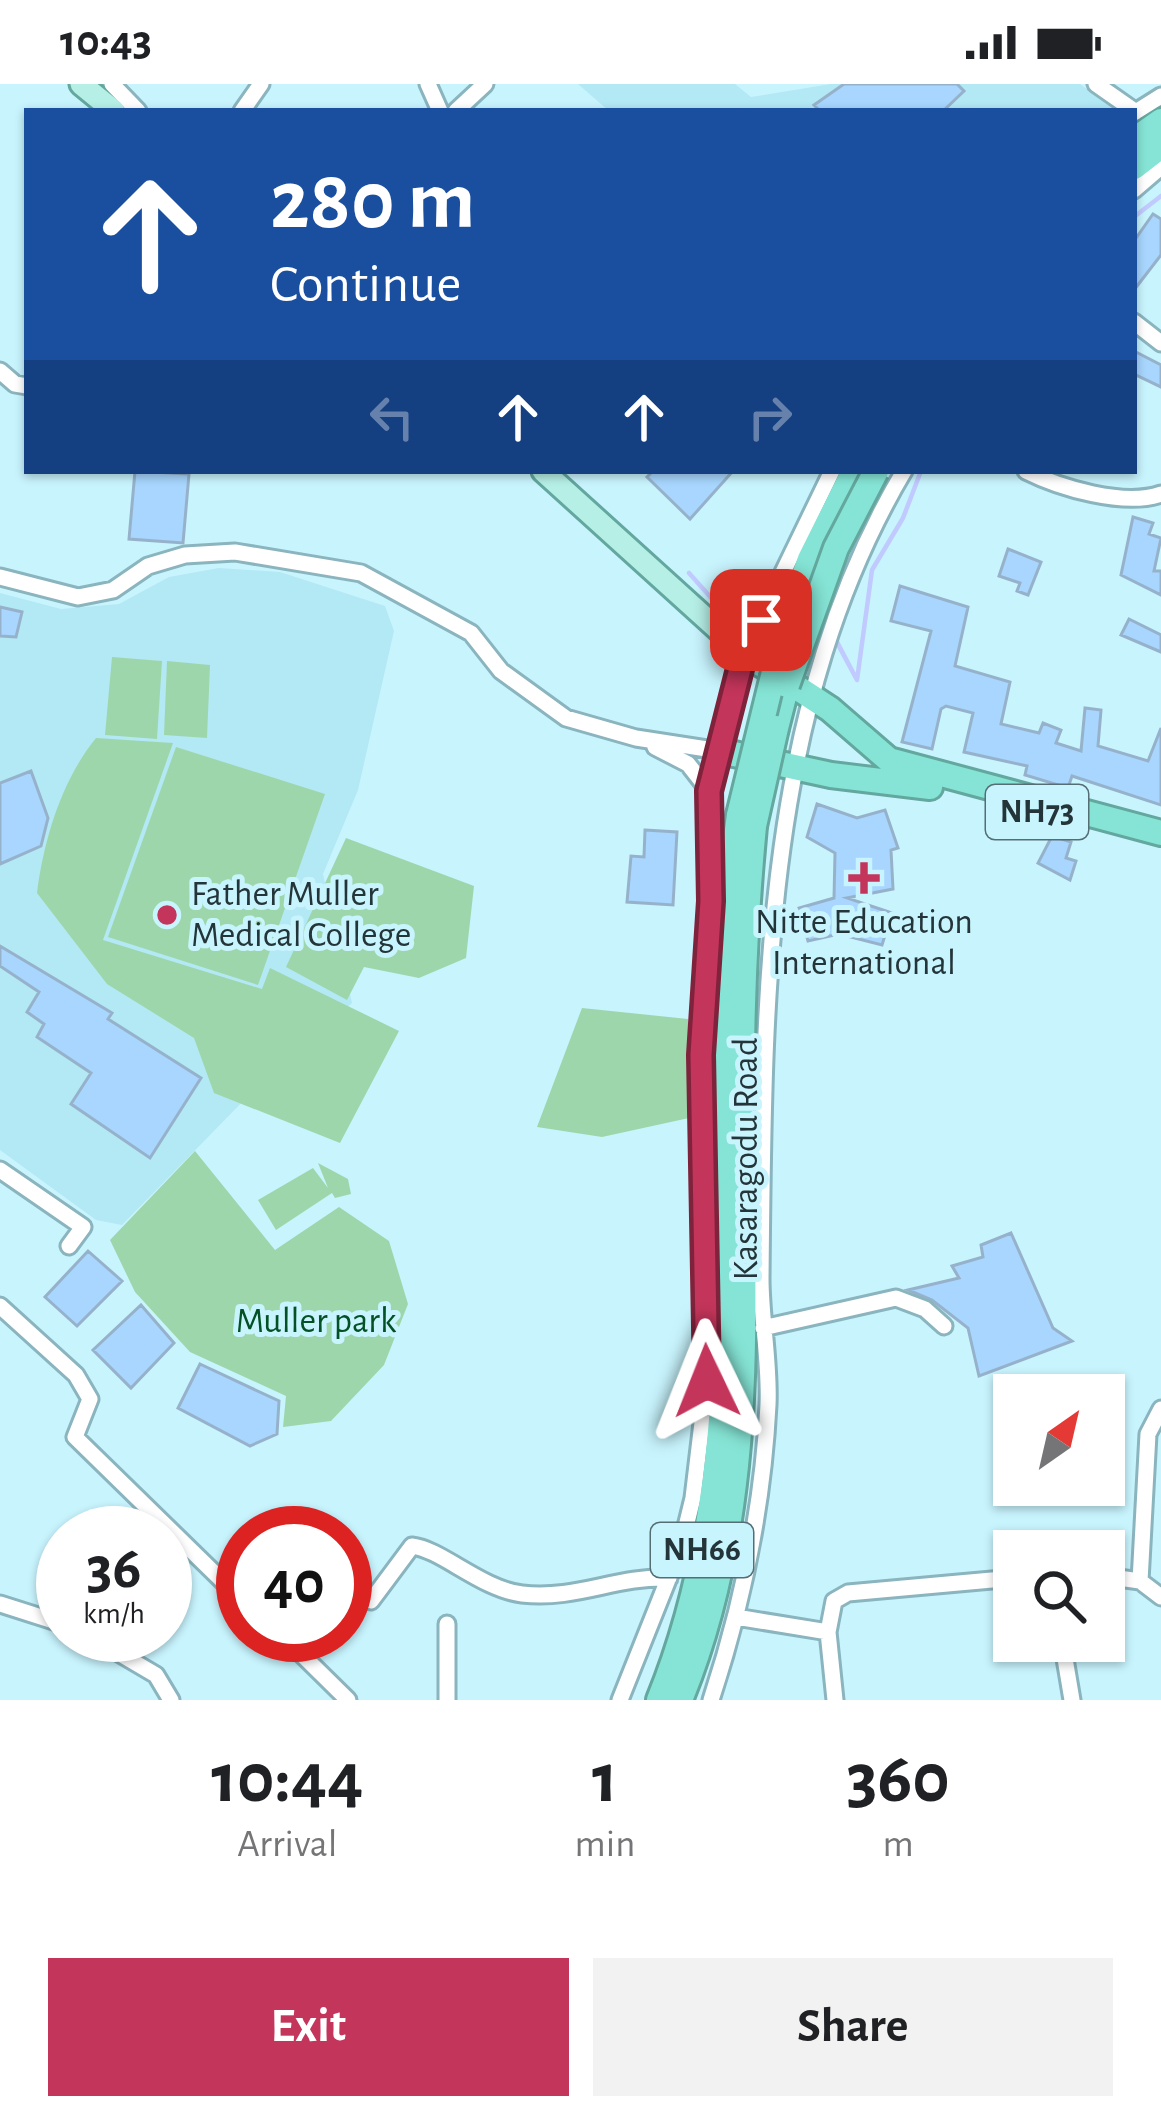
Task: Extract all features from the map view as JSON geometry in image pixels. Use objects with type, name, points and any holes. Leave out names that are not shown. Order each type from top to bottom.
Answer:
[{"type":"highway","points":[[1137,165],[1161,146]]},
{"type":"highway","name":"NH66","points":[[747,821],[784,631],[810,559],[852,474]]},
{"type":"highway","name":"NH66","points":[[747,821],[787,685],[836,548],[874,474]]},
{"type":"highway","name":"NH73","points":[[744,653],[812,697],[889,760],[1161,833]]},
{"type":"highway","name":"NH73","points":[[719,751],[969,796],[1161,849]]},
{"type":"highway","name":"Kasaragodu Road","points":[[659,1700],[695,1593],[725,1396],[728,912],[747,821]]},
{"type":"highway","name":"Kasaragodu Road","points":[[680,1700],[713,1598],[745,1402],[747,821]]},
{"type":"main road","points":[[81,84],[110,108]]},
{"type":"main road","points":[[546,474],[744,653]]},
{"type":"street","points":[[112,84],[136,108]]},
{"type":"street","points":[[459,108],[485,84]]},
{"type":"street","points":[[1096,84],[1128,108]]},
{"type":"street","points":[[1137,187],[1161,167]]},
{"type":"street","points":[[1137,324],[1161,343]]},
{"type":"street","points":[[620,1700],[669,1578],[693,1498],[707,1381],[701,1055],[711,901],[709,791],[744,653],[831,474]]},
{"type":"street","points":[[711,1700],[736,1617],[768,1401],[763,1328],[771,914],[812,697],[838,610],[903,474]]},
{"type":"street","points":[[1032,474],[1061,488],[1079,486],[1137,502],[1161,494]]},
{"type":"street","points":[[0,577],[78,597],[113,590],[148,566],[185,555],[235,552],[361,573],[471,633],[502,671],[545,706],[636,738],[688,764],[709,791]]},
{"type":"street","points":[[636,738],[719,751]]},
{"type":"street","points":[[0,1170],[83,1227],[69,1246]]},
{"type":"street","points":[[763,1328],[896,1298],[925,1309],[944,1326]]},
{"type":"street","points":[[0,1306],[76,1375],[89,1399],[75,1437],[216,1575]]},
{"type":"street","points":[[1141,1581],[1148,1434],[1161,1409]]},
{"type":"street","points":[[372,1600],[412,1546],[484,1583],[520,1594],[593,1593],[634,1576],[669,1578]]},
{"type":"street","points":[[1125,1579],[1141,1581],[1161,1597]]},
{"type":"street","points":[[835,1700],[828,1632],[834,1601],[848,1593],[993,1580]]},
{"type":"street","points":[[0,1604],[36,1615]]},
{"type":"street","points":[[736,1617],[828,1632]]},
{"type":"street","points":[[447,1624],[447,1700]]},
{"type":"street","points":[[133,1662],[156,1676],[171,1700]]},
{"type":"street","points":[[309,1662],[348,1700]]},
{"type":"street","points":[[1066,1662],[1072,1700]]},
{"type":"shaded area","points":[[578,84],[735,84],[751,97],[831,84],[1080,84],[1113,108],[606,108]]},
{"type":"shaded area","name":"Father Muller Medical College","points":[[219,568],[280,572],[385,606],[394,631],[358,790],[323,874],[352,1003],[253,1091],[122,1225],[96,1220],[0,1150],[0,593],[61,609],[119,604],[169,577]]},
{"type":"green space","points":[[112,657],[162,661],[157,739],[105,735]]},
{"type":"green space","points":[[167,661],[210,665],[207,738],[164,735]]},
{"type":"green space","points":[[96,738],[173,743],[103,940],[262,989],[270,968],[399,1031],[340,1143],[214,1093],[194,1038],[107,984],[37,893],[56,811],[73,772]]},
{"type":"green space","points":[[176,747],[325,794],[258,985],[108,937]]},
{"type":"green space","points":[[346,838],[474,886],[466,958],[419,978],[364,967],[347,1000],[286,967]]},
{"type":"green space","points":[[582,1008],[688,1019],[689,1118],[602,1137],[537,1127]]},
{"type":"green space","name":"Muller park","points":[[195,1151],[275,1250],[339,1207],[389,1241],[408,1304],[384,1365],[331,1421],[283,1427],[286,1396],[190,1352],[135,1292],[110,1240]]},
{"type":"green space","points":[[318,1163],[348,1179],[351,1194],[335,1198],[332,1193],[276,1230],[258,1200],[313,1168],[328,1188]]},
{"type":"building","points":[[844,84],[957,84],[964,91],[946,108],[814,105]]},
{"type":"building","points":[[1153,214],[1161,219],[1161,255],[1137,286],[1137,237]]},
{"type":"building","points":[[1137,353],[1161,365],[1161,387],[1137,375]]},
{"type":"building","points":[[135,474],[189,474],[183,543],[129,539]]},
{"type":"building","points":[[650,474],[730,474],[690,519],[647,477]]},
{"type":"building","points":[[1133,517],[1153,523],[1149,534],[1161,538],[1154,571],[1161,571],[1161,595],[1121,575]]},
{"type":"building","points":[[1008,549],[1041,562],[1028,595],[1017,591],[1020,583],[999,576]]},
{"type":"building","points":[[900,586],[968,607],[955,666],[1010,682],[1001,724],[1039,733],[1043,723],[1061,730],[1056,743],[1081,751],[1085,708],[1101,710],[1098,746],[1148,761],[1161,728],[1161,805],[1072,776],[1068,788],[1025,775],[1027,766],[964,752],[973,713],[946,706],[941,709],[932,749],[902,742],[931,631],[891,621]]},
{"type":"building","points":[[0,607],[22,612],[16,637],[0,636]]},
{"type":"building","points":[[1129,619],[1161,635],[1161,652],[1121,635]]},
{"type":"building","points":[[31,771],[48,818],[41,846],[0,864],[0,783]]},
{"type":"building","name":"Nitte Education International","points":[[817,804],[857,818],[885,810],[898,848],[891,850],[893,889],[847,898],[892,913],[882,945],[839,934],[808,941],[799,908],[834,898],[835,853],[807,837]]},
{"type":"building","points":[[645,830],[677,832],[673,905],[627,902],[631,856],[644,857]]},
{"type":"building","points":[[1052,836],[1071,842],[1066,858],[1076,861],[1070,880],[1038,863]]},
{"type":"building","points":[[0,946],[112,1013],[108,1019],[201,1078],[150,1158],[71,1104],[91,1073],[37,1037],[44,1024],[27,1012],[39,992],[0,966]]},
{"type":"building","points":[[1011,1233],[1053,1328],[1072,1341],[979,1376],[968,1328],[932,1300],[908,1290],[959,1278],[952,1266],[983,1257],[981,1245]]},
{"type":"building","points":[[88,1251],[122,1281],[77,1326],[45,1297]]},
{"type":"building","points":[[141,1305],[174,1343],[131,1388],[93,1350]]},
{"type":"building","points":[[200,1364],[279,1401],[277,1434],[250,1446],[178,1408]]},
{"type":"waterway","points":[[1137,215],[1161,196]]},
{"type":"waterway","points":[[835,638],[857,680],[872,570],[903,518],[920,474]]},
{"type":"waterway","points":[[835,639],[857,680],[872,570],[903,518],[920,474]]},
{"type":"waterway","points":[[689,573],[714,601],[756,606]]},
{"type":"place","name":"Nitte Education International","points":[[864,878]]},
{"type":"place","name":"Father Muller Medical College","points":[[167,915]]},
{"type":"route","points":[[707,1381],[701,1055],[711,901],[709,791],[744,653],[761,620]]}]
